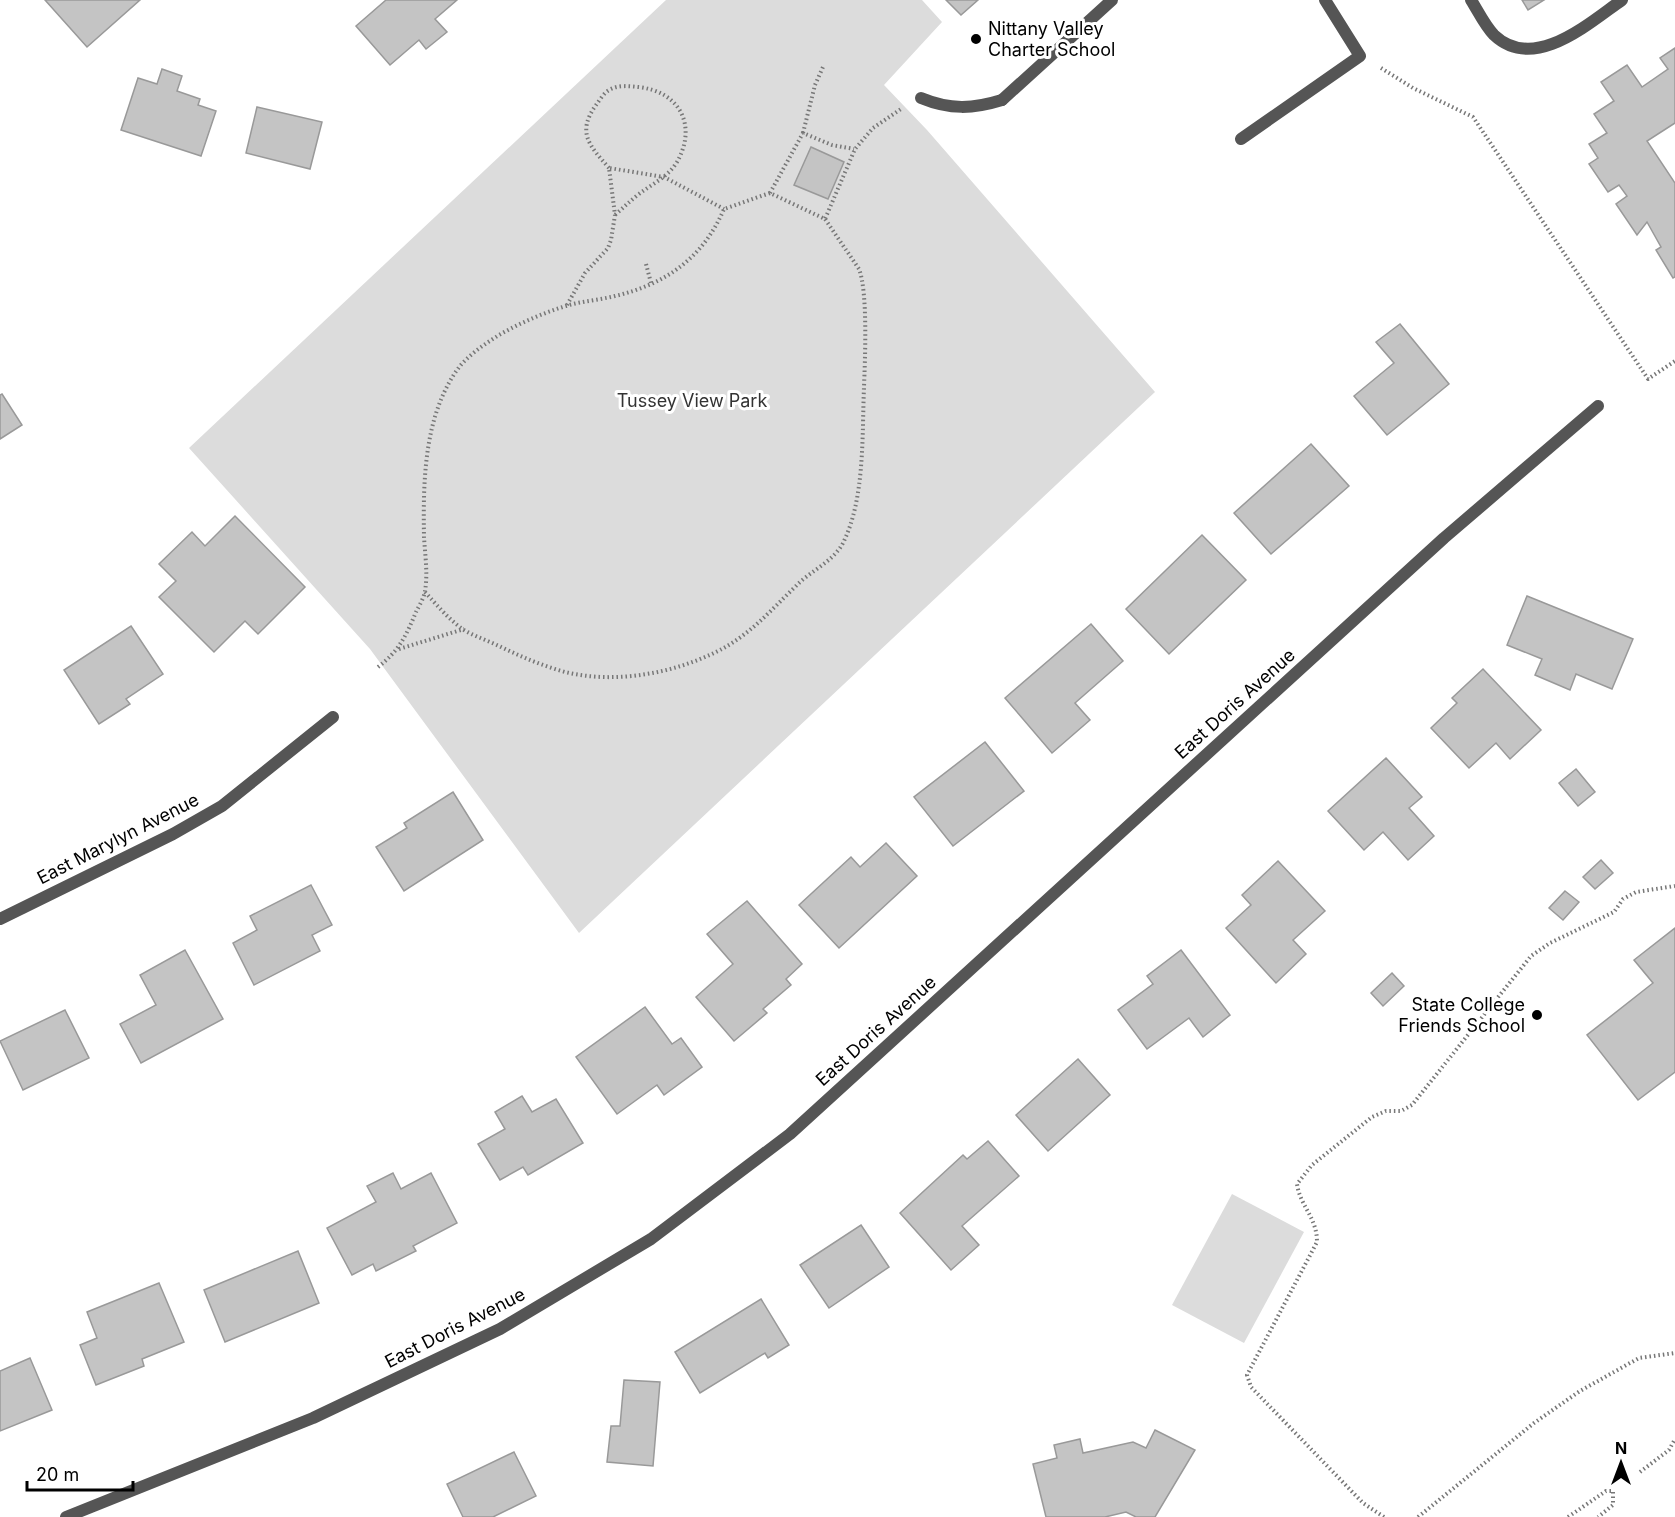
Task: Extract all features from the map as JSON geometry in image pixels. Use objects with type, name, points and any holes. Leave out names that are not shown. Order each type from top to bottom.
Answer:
[{"type":"street","points":[[916,101],[939,105],[979,107],[1002,100],[1112,0]]},
{"type":"street","points":[[1241,139],[1360,56],[1325,0]]},
{"type":"street","points":[[1471,0],[1493,34],[1507,44],[1526,49],[1546,47],[1563,40],[1622,0]]},
{"type":"street","name":"East Doris Avenue","points":[[66,1517],[313,1418],[490,1334],[651,1239],[790,1134],[1436,546],[1598,406]]},
{"type":"street","name":"East Marylyn Avenue","points":[[0,919],[173,834],[222,806],[333,717]]},
{"type":"path","points":[[1360,56],[1413,88],[1473,117],[1648,379],[1675,361]]},
{"type":"path","points":[[378,667],[398,649],[425,592],[425,469],[437,412],[447,387],[460,366],[483,345],[528,320],[567,306],[616,296],[651,283],[685,264],[718,222],[724,209],[770,193],[803,133],[815,85],[823,68]]},
{"type":"path","points":[[567,306],[585,273],[608,248],[614,231],[615,215],[609,168],[587,139],[585,125],[590,114],[606,92],[611,89],[626,85],[651,88],[669,98],[686,121],[683,144],[677,163],[666,179],[639,194],[615,215]]},
{"type":"path","points":[[825,219],[855,149],[873,128],[916,101]]},
{"type":"path","points":[[803,133],[832,145],[855,149]]},
{"type":"path","points":[[609,168],[666,179],[724,209]]},
{"type":"path","points":[[425,592],[464,629],[525,658],[565,672],[599,677],[632,676],[693,662],[717,652],[762,621],[798,584],[833,556],[841,546],[853,518],[861,455],[864,370],[862,278],[859,269],[825,219],[770,193]]},
{"type":"path","points":[[646,264],[651,283]]},
{"type":"path","points":[[398,649],[464,629]]},
{"type":"path","points":[[1384,1517],[1363,1503],[1251,1387],[1246,1375],[1317,1242],[1313,1219],[1299,1197],[1297,1184],[1312,1165],[1372,1117],[1386,1111],[1401,1111],[1412,1105],[1531,956],[1550,943],[1614,912],[1623,899],[1636,892],[1675,886]]},
{"type":"path","points":[[1418,1517],[1534,1423],[1580,1391],[1639,1358],[1675,1353]]},
{"type":"path","points":[[1640,1472],[1669,1450],[1675,1439]]},
{"type":"path","points":[[1568,1517],[1606,1491],[1613,1491],[1613,1505],[1598,1517]]},
{"type":"green space","name":"Tussey View Park","points":[[666,0],[922,0],[942,22],[884,85],[927,130],[1155,392],[579,933],[370,649],[189,448]]},
{"type":"green space","points":[[1232,1194],[1304,1232],[1244,1343],[1172,1305]]},
{"type":"building","points":[[45,0],[140,0],[87,47]]},
{"type":"building","points":[[386,0],[457,0],[435,19],[447,32],[426,49],[419,40],[390,65],[356,26]]},
{"type":"building","name":"Nittany Valley Charter School","points":[[946,0],[978,0],[961,15]]},
{"type":"building","points":[[1522,0],[1544,0],[1528,10]]},
{"type":"building","points":[[1675,48],[1675,123],[1647,141],[1675,183],[1675,277],[1673,278],[1656,250],[1661,247],[1647,222],[1637,235],[1616,204],[1627,196],[1619,185],[1608,192],[1589,164],[1598,158],[1589,144],[1607,133],[1594,114],[1614,101],[1601,82],[1627,65],[1642,87],[1668,69],[1660,58]]},
{"type":"building","points":[[162,69],[182,76],[177,91],[200,99],[198,105],[216,111],[201,156],[121,130],[138,78],[157,84]]},
{"type":"building","points":[[257,107],[322,122],[310,169],[246,153]]},
{"type":"building","points":[[811,147],[844,162],[828,199],[794,185]]},
{"type":"building","points":[[1400,324],[1449,384],[1387,435],[1354,396],[1394,363],[1376,342]]},
{"type":"building","points":[[2,394],[22,425],[0,439],[0,395]]},
{"type":"building","points":[[1311,444],[1349,486],[1271,554],[1234,513]]},
{"type":"building","points":[[235,516],[305,587],[258,634],[245,621],[214,652],[159,597],[176,581],[159,564],[192,532],[205,546]]},
{"type":"building","points":[[1202,535],[1246,580],[1169,654],[1126,609]]},
{"type":"building","points":[[1527,596],[1633,639],[1612,689],[1576,674],[1570,690],[1535,675],[1542,659],[1507,645]]},
{"type":"building","points":[[1091,624],[1123,661],[1075,703],[1090,720],[1052,753],[1005,698]]},
{"type":"building","points":[[131,626],[163,674],[126,699],[130,704],[99,724],[64,670]]},
{"type":"building","points":[[1483,669],[1541,730],[1510,759],[1496,743],[1469,768],[1431,728],[1457,703],[1452,698]]},
{"type":"building","points":[[985,742],[1024,791],[953,846],[914,797]]},
{"type":"building","points":[[1386,758],[1422,797],[1409,808],[1434,836],[1408,860],[1383,832],[1364,850],[1328,811]]},
{"type":"building","points":[[1576,769],[1595,792],[1578,806],[1559,783]]},
{"type":"building","points":[[453,792],[483,840],[404,891],[376,847],[407,828],[404,823]]},
{"type":"building","points":[[886,843],[917,876],[839,948],[799,905],[851,857],[860,867]]},
{"type":"building","points":[[1601,860],[1613,873],[1595,889],[1583,877]]},
{"type":"building","points":[[1278,861],[1325,911],[1293,940],[1306,954],[1276,983],[1226,928],[1251,905],[1242,895]]},
{"type":"building","points":[[311,885],[332,925],[312,935],[320,951],[254,985],[233,943],[257,930],[250,916]]},
{"type":"building","points":[[1565,891],[1579,902],[1563,920],[1549,908]]},
{"type":"building","points":[[747,901],[802,964],[786,979],[791,985],[763,1009],[767,1013],[734,1041],[696,997],[733,964],[707,934]]},
{"type":"building","points":[[1675,928],[1675,1072],[1638,1100],[1587,1035],[1653,983],[1634,960]]},
{"type":"building","points":[[185,950],[223,1019],[141,1063],[120,1024],[156,1005],[140,975]]},
{"type":"building","points":[[1181,950],[1230,1015],[1203,1037],[1189,1018],[1147,1049],[1118,1010],[1153,984],[1147,976]]},
{"type":"building","points":[[1392,973],[1404,986],[1383,1006],[1371,993]]},
{"type":"building","points":[[645,1007],[672,1044],[681,1038],[702,1067],[664,1095],[657,1085],[617,1114],[576,1057]]},
{"type":"building","points":[[65,1010],[89,1058],[23,1090],[0,1041]]},
{"type":"building","points":[[1078,1059],[1110,1095],[1048,1151],[1016,1115]]},
{"type":"building","points":[[522,1096],[532,1112],[556,1099],[583,1143],[528,1175],[523,1167],[500,1180],[478,1144],[505,1129],[495,1112]]},
{"type":"building","points":[[988,1141],[1019,1176],[962,1226],[979,1245],[951,1270],[900,1213],[963,1155],[967,1159]]},
{"type":"building","points":[[393,1173],[401,1189],[431,1173],[457,1223],[413,1246],[416,1251],[376,1271],[373,1264],[352,1275],[327,1228],[376,1202],[367,1186]]},
{"type":"building","points":[[861,1225],[889,1267],[829,1308],[800,1265]]},
{"type":"building","points":[[298,1251],[319,1303],[225,1342],[204,1290]]},
{"type":"building","points":[[159,1283],[184,1342],[142,1359],[144,1366],[96,1385],[80,1345],[97,1338],[87,1312]]},
{"type":"building","points":[[761,1299],[789,1345],[768,1358],[765,1353],[700,1393],[675,1352]]},
{"type":"building","points":[[30,1358],[52,1410],[0,1431],[0,1371]]},
{"type":"building","points":[[624,1380],[660,1382],[653,1466],[607,1462],[611,1426],[620,1426]]},
{"type":"building","points":[[1155,1430],[1195,1450],[1155,1517],[1136,1517],[1126,1512],[1105,1517],[1046,1517],[1033,1464],[1057,1458],[1054,1445],[1080,1439],[1083,1453],[1133,1442],[1146,1448]]},
{"type":"building","points":[[514,1452],[536,1496],[493,1517],[463,1517],[447,1484]]},
{"type":"place","name":"Nittany Valley Charter School","points":[[976,39]]},
{"type":"place","name":"State College Friends School","points":[[1537,1015]]}]
